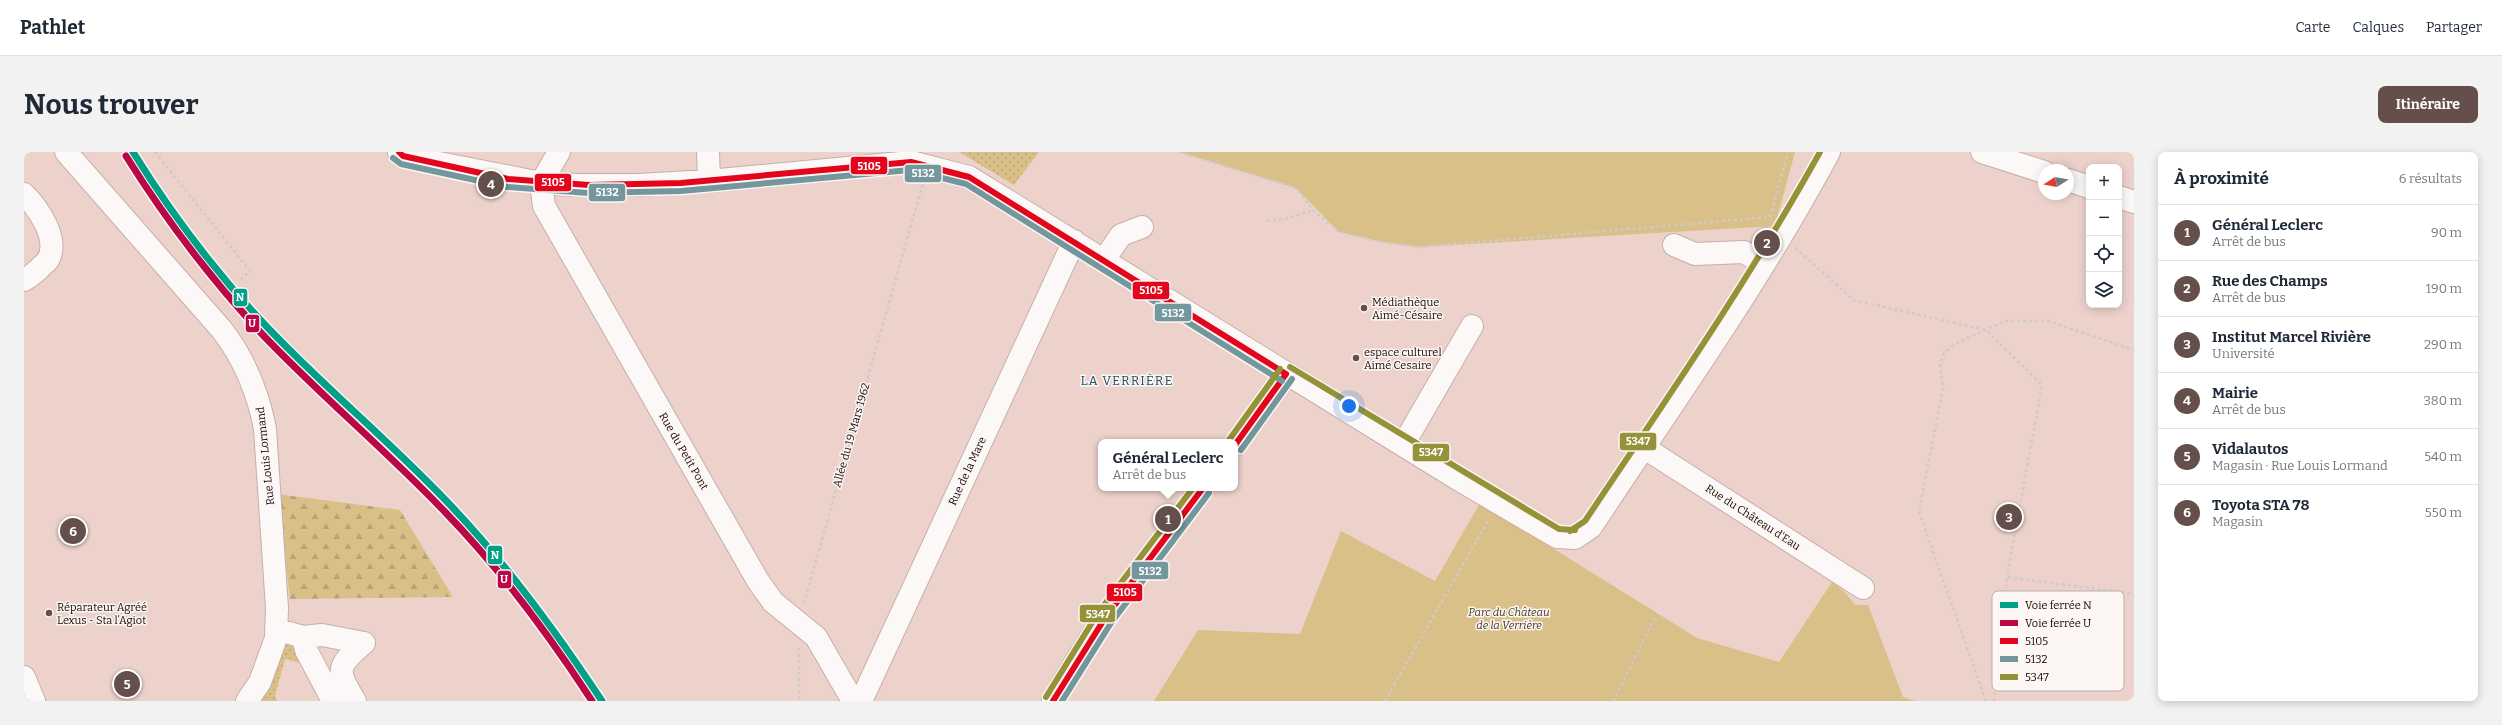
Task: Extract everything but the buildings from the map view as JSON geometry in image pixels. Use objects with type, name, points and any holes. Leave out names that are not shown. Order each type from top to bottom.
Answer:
[{"type":"street","name":"Rue Louis Lormand","points":[[66,152],[238,350],[260,401],[265,429],[274,554],[276,629],[269,660],[260,682],[247,701]]},
{"type":"street","points":[[399,152],[403,156],[541,183],[638,185],[709,181],[911,162],[969,177],[1286,374],[1498,503],[1557,537],[1575,538],[1591,527],[1645,446],[1764,264],[1829,152]]},
{"type":"street","points":[[541,183],[559,152]]},
{"type":"street","points":[[708,152],[709,181]]},
{"type":"street","points":[[1982,152],[2038,170]]},
{"type":"street","points":[[2074,182],[2086,186]]},
{"type":"street","name":"Rue du Petit Pont","points":[[541,183],[544,206],[758,581],[773,602],[816,637],[853,701]]},
{"type":"street","points":[[24,194],[33,202],[45,222],[51,245],[48,260],[29,278],[24,280]]},
{"type":"street","points":[[2122,198],[2134,202]]},
{"type":"street","points":[[1104,260],[1121,235],[1142,227]]},
{"type":"street","name":"Rue de la Mare","points":[[861,701],[1074,241]]},
{"type":"street","points":[[1674,245],[1695,254],[1744,252],[1764,264]]},
{"type":"street","points":[[1403,445],[1472,326]]},
{"type":"street","points":[[1238,441],[1286,374]]},
{"type":"street","name":"Rue du Château d'Eau","points":[[1645,446],[1654,454],[1863,588]]},
{"type":"street","points":[[1053,701],[1072,665],[1102,622],[1201,491]]},
{"type":"street","points":[[276,629],[303,637],[322,635],[364,643],[346,658],[341,670],[342,678],[355,701]]},
{"type":"street","points":[[303,637],[306,650],[333,701]]},
{"type":"street","points":[[24,677],[34,701]]},
{"type":"path","points":[[155,152],[250,271],[240,280]]},
{"type":"path","points":[[1179,152],[1296,188],[1314,210],[1339,232],[1382,242],[1419,247],[1770,217],[1788,152]]},
{"type":"path","name":"Allée du 19 Mars 1962","points":[[799,701],[798,622],[924,180]]},
{"type":"path","points":[[1267,221],[1287,218],[1314,210]]},
{"type":"path","points":[[1781,236],[1854,300],[1986,330],[2042,385],[2006,591]]},
{"type":"path","points":[[1986,701],[1919,512],[1943,388],[1940,366],[1944,353],[1955,344],[2005,321],[2048,320],[2134,350]]},
{"type":"path","points":[[1385,701],[1498,503]]},
{"type":"path","points":[[2007,577],[2112,591]]},
{"type":"path","points":[[2124,593],[2134,594]]},
{"type":"path","points":[[1613,701],[1655,617]]},
{"type":"path","points":[[1994,701],[1995,691]]},
{"type":"green space","points":[[959,152],[1039,152],[1014,185]]},
{"type":"green space","points":[[1179,152],[1795,152],[1775,226],[1419,247],[1382,242],[1339,232],[1296,188]]},
{"type":"green space","points":[[277,494],[400,510],[453,597],[290,599]]},
{"type":"green space","name":"Parc du Château de la Verrière","points":[[1480,503],[1697,638],[1779,662],[1832,582],[1844,591],[1855,605],[1868,605],[1903,697],[1915,701],[1154,701],[1198,630],[1300,634],[1341,531],[1435,581]]},
{"type":"green space","points":[[287,641],[294,642],[308,665],[285,659],[275,696],[277,701],[258,701],[278,667]]},
{"type":"rail line","name":"N","points":[[133,152],[179,221],[249,308],[290,351],[408,462],[474,530],[494,553],[568,650],[602,701]]},
{"type":"rail line","name":"U","points":[[126,156],[173,226],[225,292],[284,357],[424,490],[486,557],[524,604],[592,701]]},
{"type":"transit line","name":"5105","points":[[399,152],[403,156],[508,179],[589,185],[681,183],[911,162],[969,177],[1286,374]]},
{"type":"transit line","name":"5347","points":[[1570,531],[1585,521],[1676,385],[1765,247],[1820,152]]},
{"type":"transit line","name":"5132","points":[[393,158],[401,164],[507,187],[588,193],[681,191],[910,170],[966,184],[1282,381]]},
{"type":"transit line","name":"5347","points":[[1290,367],[1559,529],[1575,530]]},
{"type":"transit line","name":"5347","points":[[1230,439],[1280,369]]},
{"type":"transit line","name":"5105","points":[[1238,441],[1286,374]]},
{"type":"transit line","name":"5132","points":[[1241,450],[1292,379]]},
{"type":"transit line","name":"5347","points":[[1046,697],[1098,613],[1191,491]]},
{"type":"transit line","name":"5105","points":[[1053,701],[1105,618],[1201,491]]},
{"type":"transit line","name":"5132","points":[[1062,701],[1111,623],[1209,493]]},
{"type":"place","name":"Mairie","points":[[491,184]]},
{"type":"place","name":"Rue des Champs","points":[[1767,243]]},
{"type":"place","name":"Médiathèque Aimé-Césaire","points":[[1364,308]]},
{"type":"place","name":"espace culturel Aimé Cesaire","points":[[1356,358]]},
{"type":"place","name":"Institut Marcel Rivière","points":[[2009,517]]},
{"type":"place","name":"Général Leclerc","points":[[1168,519]]},
{"type":"place","name":"Toyota STA 78","points":[[73,531]]},
{"type":"place","name":"Réparateur Agréé Lexus - Sta l'Agiot","points":[[49,613]]},
{"type":"place","name":"Vidalautos","points":[[127,684]]},
{"type":"district","name":"LA VERRIÈRE","points":[[1127,380]]}]
